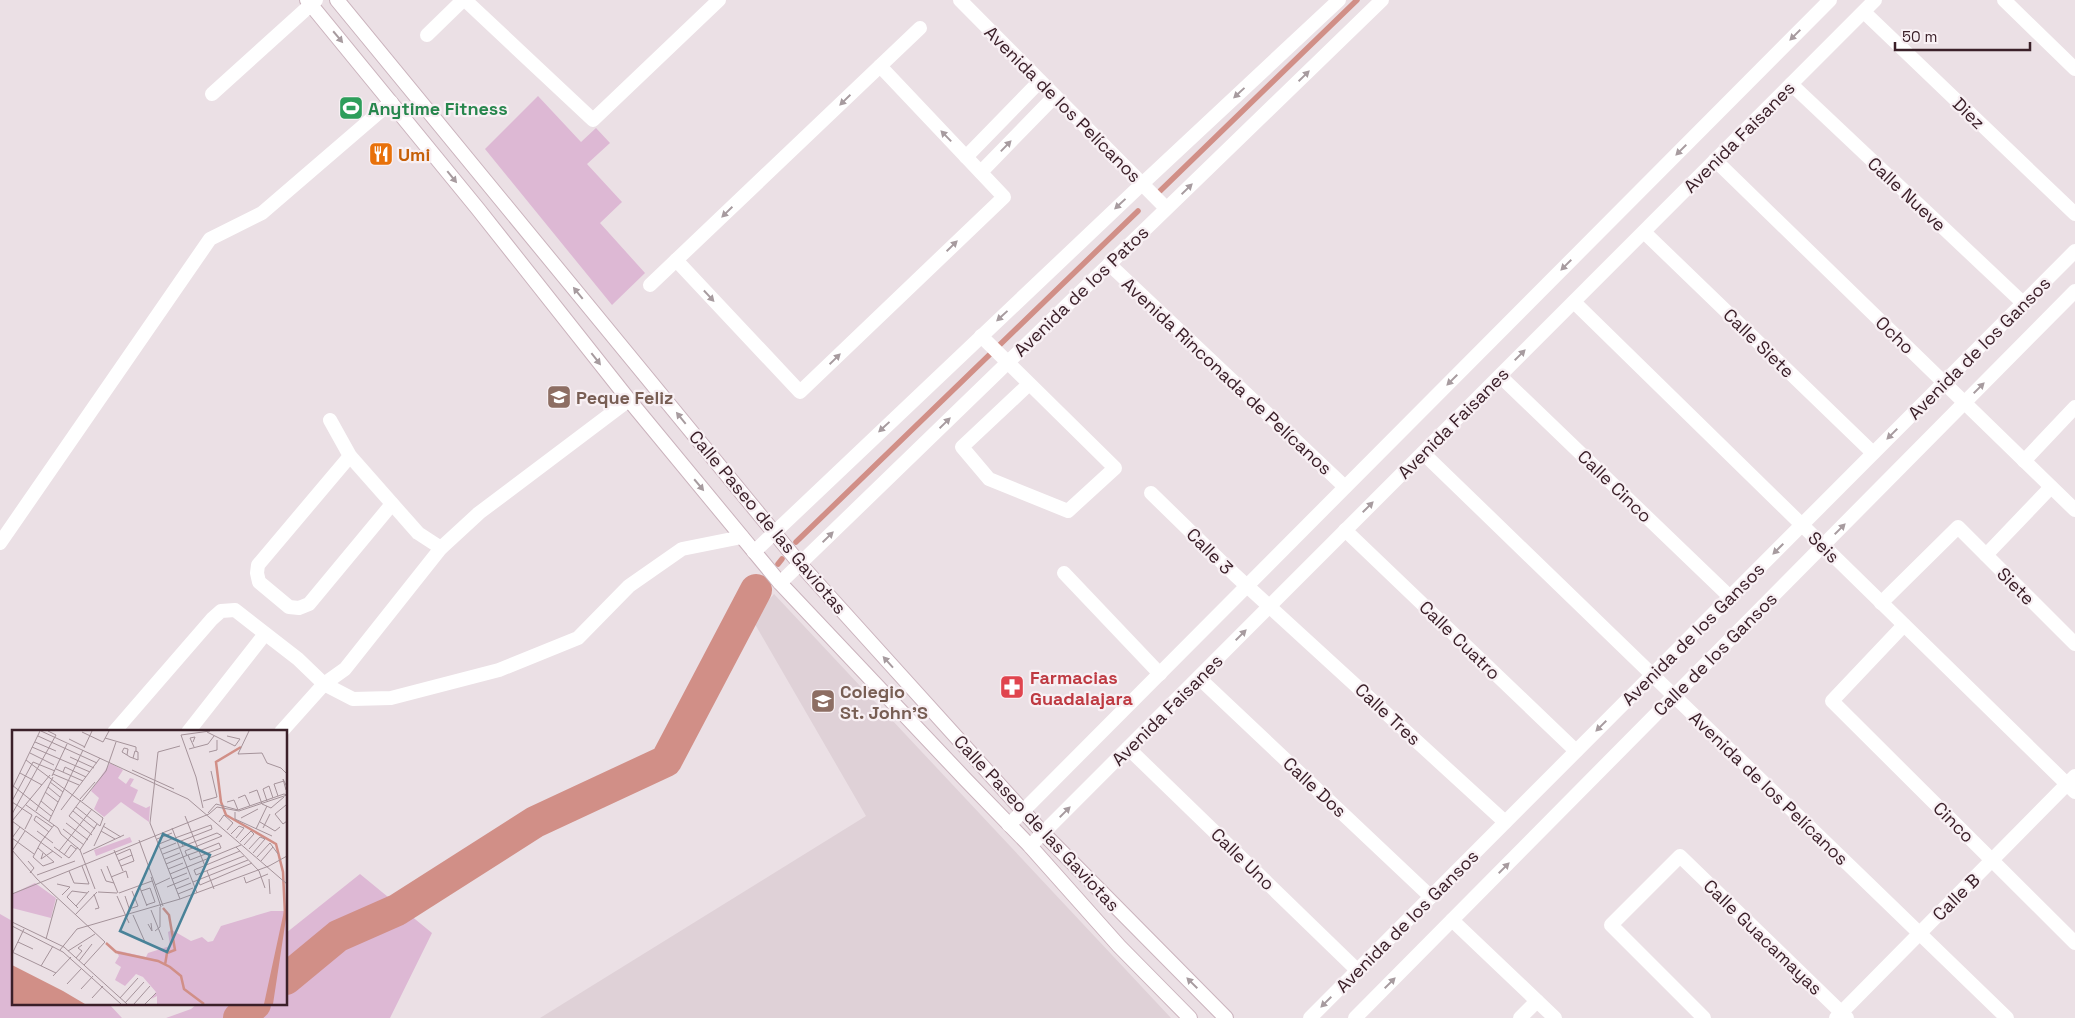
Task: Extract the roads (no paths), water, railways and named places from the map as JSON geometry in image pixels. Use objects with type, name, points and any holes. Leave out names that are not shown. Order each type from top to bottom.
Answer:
[{"type":"street","name":"Calle Paseo de las Gaviotas","points":[[337,0],[800,564],[1043,833],[1226,1018]]},
{"type":"street","points":[[427,35],[464,0],[593,120],[719,0]]},
{"type":"street","name":"Avenida de los Pelícanos","points":[[960,0],[1166,208]]},
{"type":"street","name":"Avenida de los Patos","points":[[754,552],[1338,0]]},
{"type":"street","name":"Avenida de los Patos","points":[[780,583],[1382,0]]},
{"type":"street","name":"Avenida Faisanes","points":[[1009,825],[1830,0]]},
{"type":"street","name":"Avenida Faisanes","points":[[1030,846],[1875,0]]},
{"type":"street","points":[[2004,0],[2075,69]]},
{"type":"street","name":"Calle Paseo de las Gaviotas","points":[[311,2],[629,400],[780,583],[1030,846],[1119,946],[1190,1018]]},
{"type":"street","points":[[212,94],[311,2]]},
{"type":"street","name":"Diez","points":[[1864,12],[2075,214]]},
{"type":"street","points":[[650,285],[920,28]]},
{"type":"street","points":[[676,260],[800,392],[1004,197],[880,66]]},
{"type":"street","points":[[966,157],[1040,81]]},
{"type":"street","name":"Calle Nueve","points":[[1791,84],[2023,303]]},
{"type":"street","points":[[981,172],[1055,96]]},
{"type":"street","points":[[0,543],[210,239],[262,212],[391,102]]},
{"type":"street","name":"Ocho","points":[[1715,160],[2075,510]]},
{"type":"street","name":"Calle Siete","points":[[1644,232],[1873,453]]},
{"type":"street","name":"Avenida de los Gansos","points":[[1310,1018],[2075,251]]},
{"type":"street","name":"Avenida Rinconada de Pelícanos","points":[[1109,264],[1345,487]]},
{"type":"street","name":"Calle de los Gansos","points":[[1355,1018],[2075,291]]},
{"type":"street","name":"Seis","points":[[1574,302],[1881,603],[2072,784]]},
{"type":"street","points":[[981,336],[1028,385],[1114,468],[1068,511],[989,478],[962,448],[1028,385]]},
{"type":"street","name":"Calle Cinco","points":[[1500,376],[1730,597]]},
{"type":"street","points":[[283,730],[324,684],[345,669],[441,548],[480,513],[629,400]]},
{"type":"street","points":[[2024,461],[2075,408]]},
{"type":"street","points":[[330,420],[350,456],[418,533],[441,548]]},
{"type":"street","name":"Avenida de los Pelícanos","points":[[1423,453],[2008,1018]]},
{"type":"street","points":[[350,456],[258,565],[259,582],[289,607],[300,608],[309,604],[392,504]]},
{"type":"street","points":[[1986,555],[2051,487]]},
{"type":"street","name":"Calle 3","points":[[1151,493],[1246,586],[1270,606]]},
{"type":"street","name":"Siete","points":[[1881,603],[1958,527],[2075,644]]},
{"type":"street","name":"Calle Cuatro","points":[[1345,530],[1576,751]]},
{"type":"street","points":[[116,730],[221,611],[235,610],[298,659],[324,684],[353,699],[392,698],[499,670],[578,638],[628,586],[682,549],[742,537]]},
{"type":"street","points":[[1064,573],[1160,674]]},
{"type":"street","name":"Calle Tres","points":[[1270,606],[1505,822]]},
{"type":"street","name":"Cinco","points":[[1904,625],[1832,701],[2075,943]]},
{"type":"street","points":[[190,730],[265,634]]},
{"type":"street","name":"Calle Dos","points":[[1199,678],[1431,897]]},
{"type":"street","name":"Calle Uno","points":[[1128,748],[1358,970]]},
{"type":"street","name":"Calle B","points":[[1842,1016],[1992,860],[2072,784]]},
{"type":"street","name":"Calle Guacamayas","points":[[1704,1018],[1611,925],[1680,856],[1842,1016]]},
{"type":"street","points":[[1452,920],[1554,1018]]},
{"type":"street","points":[[1520,1018],[1537,1001]]},
{"type":"waterway","points":[[1160,191],[1357,0]]},
{"type":"waterway","points":[[796,542],[1138,211]]},
{"type":"waterway","points":[[778,564],[782,559]]},
{"type":"waterway","points":[[756,590],[764,580]]},
{"type":"waterway","points":[[288,977],[338,936],[397,910],[535,822],[666,761],[756,590]]},
{"type":"waterway","points":[[239,1018],[253,1006]]},
{"type":"place","name":"Anytime Fitness","points":[[351,108]]},
{"type":"place","name":"Umi","points":[[381,154]]},
{"type":"place","name":"Peque Feliz","points":[[559,397]]},
{"type":"place","name":"Farmacias Guadalajara","points":[[1012,687]]},
{"type":"place","name":"Colegio St. John'S","points":[[823,701]]}]
